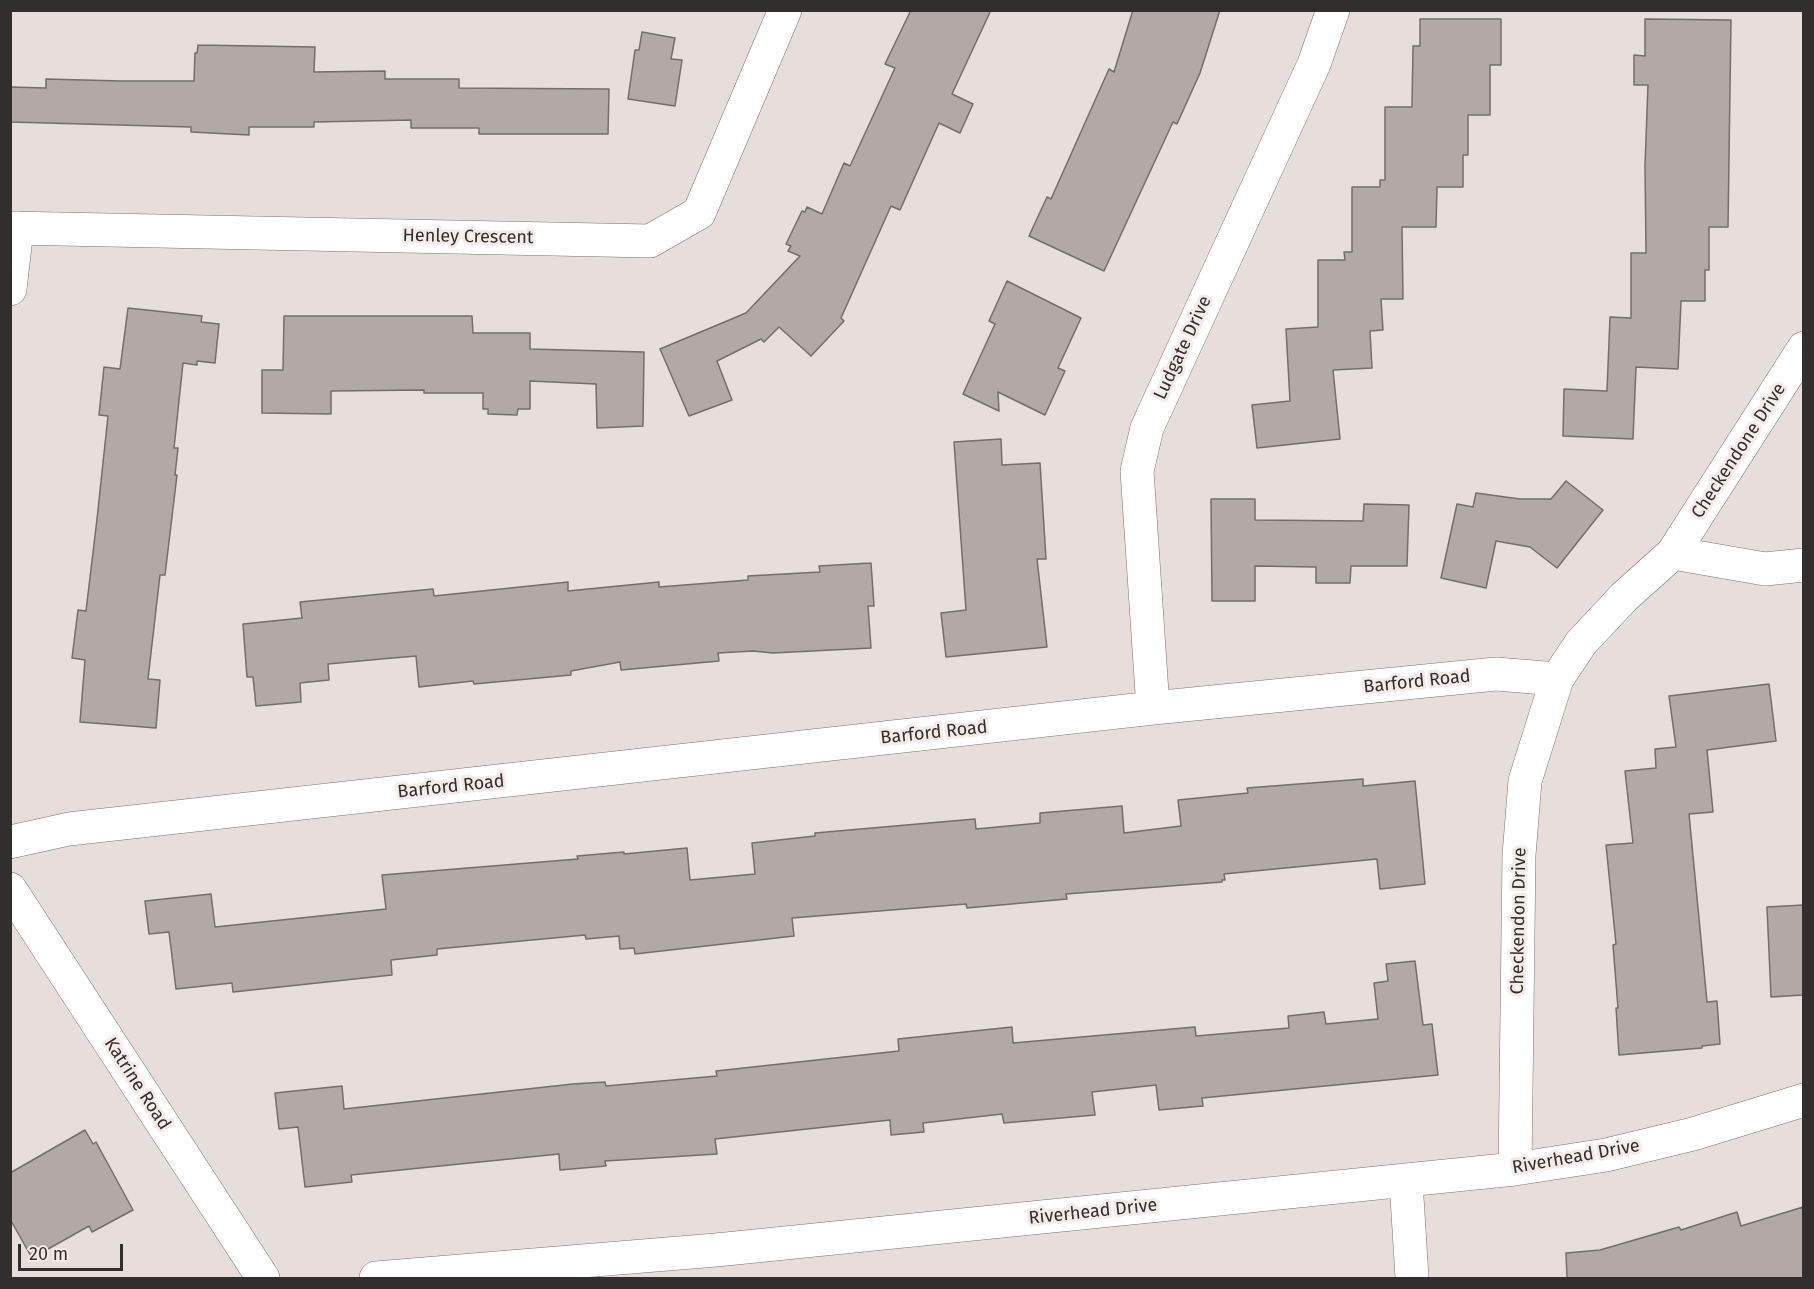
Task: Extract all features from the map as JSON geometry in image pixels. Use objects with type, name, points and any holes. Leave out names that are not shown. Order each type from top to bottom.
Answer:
[{"type":"street","name":"Henley Crescent","points":[[14,228],[650,241],[699,213],[785,10]]},
{"type":"street","name":"Ludgate Drive","points":[[1153,708],[1137,471],[1147,428],[1314,64],[1333,10]]},
{"type":"street","points":[[10,289],[14,228]]},
{"type":"street","name":"Checkendone Drive","points":[[1674,553],[1803,348]]},
{"type":"street","points":[[1557,679],[1581,643],[1624,597],[1674,553],[1765,569],[1803,566]]},
{"type":"street","name":"Barford Road","points":[[10,842],[69,829],[1153,708],[1496,674],[1557,679]]},
{"type":"street","name":"Checkendon Drive","points":[[1515,1169],[1519,855],[1525,781],[1557,679]]},
{"type":"street","name":"Katrine Road","points":[[10,889],[263,1278]]},
{"type":"street","name":"Riverhead Drive","points":[[376,1278],[716,1250],[1515,1169],[1606,1155],[1693,1134],[1803,1100]]},
{"type":"street","points":[[1406,1181],[1412,1278]]},
{"type":"building","points":[[911,10],[991,10],[952,94],[973,104],[960,133],[939,123],[900,210],[891,206],[841,318],[844,321],[811,356],[779,327],[764,342],[761,339],[717,361],[732,400],[689,416],[660,349],[746,313],[800,256],[788,251],[791,246],[786,244],[802,211],[805,212],[807,207],[822,214],[844,163],[850,166],[895,68],[885,64]]},
{"type":"building","points":[[1133,10],[1220,10],[1200,73],[1177,124],[1173,122],[1104,271],[1029,236],[1047,197],[1051,199],[1109,69],[1114,72]]},
{"type":"building","points":[[1420,19],[1501,19],[1501,65],[1490,65],[1490,115],[1468,115],[1468,155],[1463,155],[1463,187],[1437,187],[1436,227],[1402,227],[1403,299],[1381,299],[1383,330],[1370,331],[1372,368],[1333,370],[1340,439],[1257,448],[1252,405],[1290,401],[1286,329],[1318,327],[1318,260],[1345,260],[1344,252],[1352,252],[1352,187],[1380,187],[1380,180],[1385,180],[1385,107],[1412,107],[1413,46],[1420,46]]},
{"type":"building","points":[[1645,19],[1731,20],[1728,227],[1709,227],[1709,270],[1705,270],[1705,301],[1681,301],[1678,369],[1636,367],[1633,439],[1563,436],[1564,389],[1607,391],[1610,317],[1631,318],[1631,253],[1646,253],[1645,165],[1648,85],[1634,85],[1634,55],[1645,56]]},
{"type":"building","points":[[642,32],[675,38],[671,59],[682,60],[675,106],[628,99],[635,50],[639,50]]},
{"type":"building","points":[[198,45],[315,47],[314,72],[385,71],[385,79],[459,79],[459,88],[609,89],[608,134],[479,134],[479,128],[411,128],[411,120],[314,122],[314,127],[249,127],[249,135],[191,132],[191,127],[10,122],[10,87],[46,88],[46,79],[194,81],[195,53],[197,53]]},
{"type":"building","points":[[1007,281],[1081,318],[1058,368],[1065,371],[1045,415],[998,392],[999,411],[963,394],[995,324],[989,321]]},
{"type":"building","points":[[128,308],[202,316],[201,322],[219,324],[215,363],[197,361],[197,365],[183,363],[174,448],[178,448],[175,475],[177,475],[165,575],[160,575],[148,679],[160,680],[156,728],[80,722],[85,660],[72,658],[78,610],[86,611],[97,519],[108,416],[99,415],[104,367],[120,369]]},
{"type":"building","points":[[284,316],[472,316],[473,333],[530,333],[530,349],[644,352],[643,426],[597,428],[596,384],[530,381],[530,409],[518,409],[517,415],[488,414],[488,409],[483,409],[483,393],[424,393],[424,390],[331,391],[331,414],[262,413],[262,370],[283,370]]},
{"type":"building","points":[[1001,439],[1002,465],[1040,463],[1046,559],[1037,559],[1047,647],[946,657],[941,613],[966,610],[954,442]]},
{"type":"building","points":[[1566,481],[1603,510],[1557,568],[1530,547],[1496,541],[1486,588],[1441,578],[1457,504],[1473,507],[1476,493],[1520,499],[1551,499]]},
{"type":"building","points":[[1211,499],[1255,499],[1255,520],[1363,521],[1364,504],[1409,505],[1407,566],[1351,566],[1350,583],[1316,583],[1316,567],[1255,566],[1255,601],[1212,601]]},
{"type":"building","points":[[871,563],[874,606],[868,606],[871,648],[718,653],[719,661],[621,670],[620,662],[571,671],[571,675],[419,687],[416,656],[381,659],[328,664],[329,680],[300,683],[301,702],[256,706],[253,677],[247,677],[243,624],[302,618],[300,602],[433,589],[434,596],[568,582],[568,591],[659,582],[659,587],[748,580],[748,576],[820,572],[819,566]]},
{"type":"building","points":[[1769,684],[1776,741],[1707,750],[1713,812],[1689,814],[1707,1002],[1717,1001],[1720,1044],[1702,1046],[1702,1048],[1619,1055],[1613,945],[1616,944],[1606,845],[1633,843],[1625,771],[1656,768],[1655,749],[1676,747],[1669,696]]},
{"type":"building","points":[[1363,779],[1363,786],[1415,781],[1425,884],[1380,889],[1377,859],[1224,874],[1225,880],[1222,882],[1066,894],[1067,899],[967,908],[966,904],[792,918],[794,936],[635,954],[634,948],[620,949],[619,936],[586,939],[585,935],[437,949],[437,955],[391,960],[392,975],[233,992],[232,983],[176,989],[169,932],[149,934],[145,901],[211,894],[215,927],[386,909],[382,875],[687,848],[690,880],[755,874],[752,843],[815,836],[815,833],[975,819],[976,829],[1040,823],[1040,813],[1122,806],[1124,833],[1181,826],[1178,800],[1248,793],[1247,788]]},
{"type":"building","points":[[1803,905],[1803,995],[1771,997],[1767,907]]},
{"type":"building","points":[[1415,961],[1423,1025],[1432,1024],[1438,1075],[1202,1098],[1203,1106],[1159,1110],[1156,1085],[1092,1092],[1095,1115],[1004,1123],[1002,1114],[923,1123],[924,1132],[891,1135],[890,1120],[715,1139],[717,1154],[605,1161],[606,1166],[560,1170],[559,1154],[351,1175],[352,1182],[305,1187],[298,1127],[279,1129],[275,1093],[342,1086],[344,1109],[573,1084],[605,1082],[606,1086],[717,1076],[716,1071],[899,1051],[898,1039],[1012,1027],[1013,1043],[1195,1027],[1196,1036],[1289,1028],[1288,1016],[1324,1012],[1326,1024],[1378,1019],[1374,983],[1388,981],[1386,964]]},
{"type":"building","points":[[85,1130],[93,1144],[96,1142],[133,1210],[92,1232],[89,1226],[32,1258],[10,1219],[10,1173]]},
{"type":"building","points":[[1803,1207],[1803,1278],[1567,1278],[1566,1253],[1600,1250],[1679,1227],[1681,1230],[1737,1212],[1741,1226]]}]
